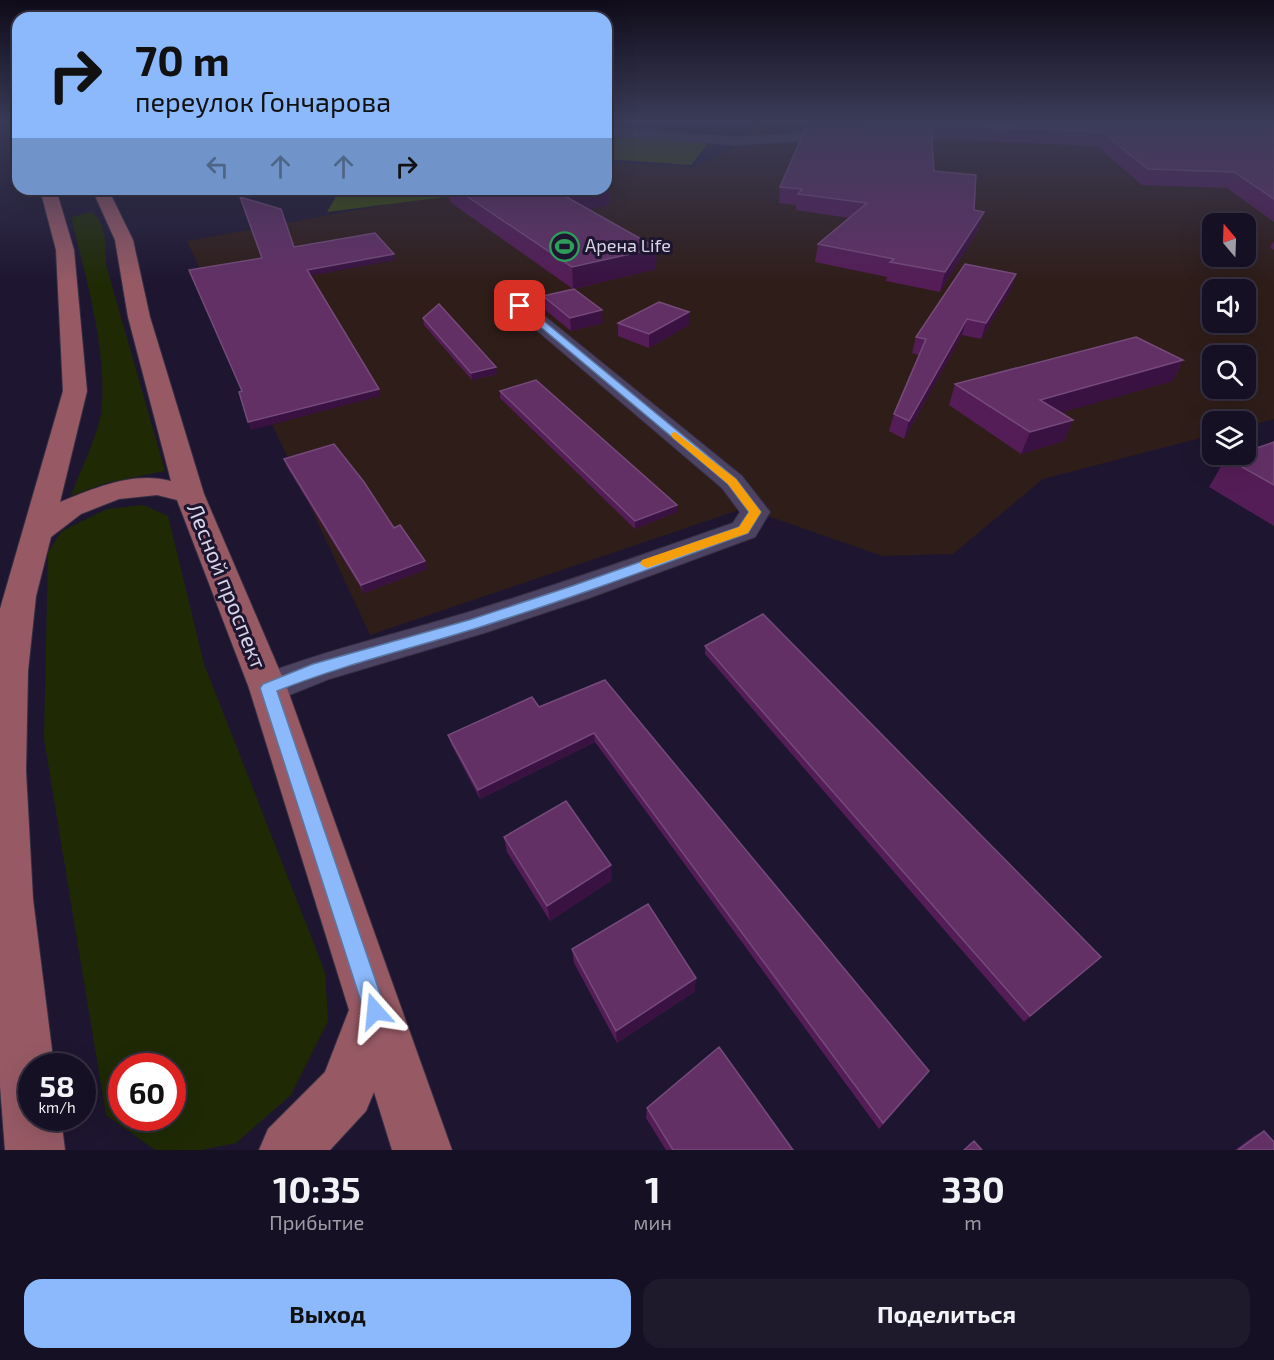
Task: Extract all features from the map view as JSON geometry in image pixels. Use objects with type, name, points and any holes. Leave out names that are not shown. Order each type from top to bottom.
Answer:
[{"type":"main road","points":[[88,205],[104,198]]},
{"type":"main road","name":"Лесной проспект","points":[[104,198],[123,240],[139,317],[189,494],[268,688],[422,1150]]},
{"type":"main road","points":[[35,1150],[9,899],[5,771],[9,671],[19,596],[75,391],[65,250],[58,205]]},
{"type":"main road","points":[[37,532],[70,508],[114,491],[157,486],[189,494]]},
{"type":"main road","points":[[289,1150],[346,1091],[375,1011]]},
{"type":"street","points":[[268,688],[318,668],[472,624],[577,590],[744,530],[755,512],[732,482],[520,306]]},
{"type":"shaded area","points":[[612,176],[1274,176],[1274,419],[1256,424],[1256,411],[1202,411],[1202,438],[1043,479],[953,554],[882,556],[745,508],[370,635],[187,241],[449,195],[612,195]]},
{"type":"green space","points":[[337,195],[461,195],[327,212]]},
{"type":"green space","points":[[91,212],[103,229],[106,265],[165,471],[106,483],[71,496],[96,432],[103,391],[99,341],[71,217]]},
{"type":"green space","points":[[143,505],[168,516],[204,664],[325,972],[328,1021],[291,1095],[236,1143],[201,1150],[155,1150],[128,1131],[186,1131],[186,1053],[108,1053],[108,1116],[106,1115],[44,739],[48,552],[62,531],[107,509]]},
{"type":"building","points":[[785,176],[976,176],[974,210],[984,212],[945,272],[890,262],[894,259],[818,244],[867,203],[798,194],[802,189],[780,187]]},
{"type":"building","points":[[1239,176],[1274,176],[1274,199]]},
{"type":"building","points":[[465,195],[563,195],[657,248],[572,267]]},
{"type":"building","points":[[240,197],[281,209],[294,247],[375,233],[394,254],[307,270],[379,389],[248,422],[239,392],[242,391],[189,270],[262,258]]},
{"type":"building","points":[[965,264],[1016,274],[986,323],[967,319],[909,421],[894,414],[926,339],[916,337]]},
{"type":"building","points":[[574,289],[602,310],[570,318],[543,296]]},
{"type":"building","points":[[659,302],[689,312],[649,334],[618,323]]},
{"type":"building","points":[[439,304],[496,367],[471,373],[423,318]]},
{"type":"building","points":[[1136,337],[1183,360],[1040,400],[1073,420],[1030,432],[955,384]]},
{"type":"building","points":[[536,380],[677,505],[635,521],[500,391]]},
{"type":"building","points":[[1274,442],[1274,485],[1238,465],[1256,465],[1256,448]]},
{"type":"building","points":[[334,444],[364,482],[394,528],[400,525],[425,561],[361,585],[284,459]]},
{"type":"building","points":[[763,614],[1101,957],[1030,1016],[705,646]]},
{"type":"building","points":[[605,680],[929,1071],[883,1123],[594,733],[478,790],[448,735],[532,697],[539,707]]},
{"type":"building","points":[[566,801],[611,865],[547,906],[504,837]]},
{"type":"building","points":[[648,904],[696,978],[616,1031],[572,949]]},
{"type":"building","points":[[719,1047],[793,1150],[673,1150],[647,1108]]},
{"type":"building","points":[[1264,1131],[1274,1142],[1274,1150],[1238,1150]]},
{"type":"building","points":[[974,1141],[982,1150],[964,1150]]},
{"type":"slow traffic","points":[[647,564],[744,530],[755,512],[732,482],[675,435]]},
{"type":"place","name":"Арена Life","points":[[564,246]]},
{"type":"route","points":[[375,1011],[268,688],[318,668],[472,624],[577,590],[601,579],[744,530],[755,512],[732,482],[520,306]]}]
